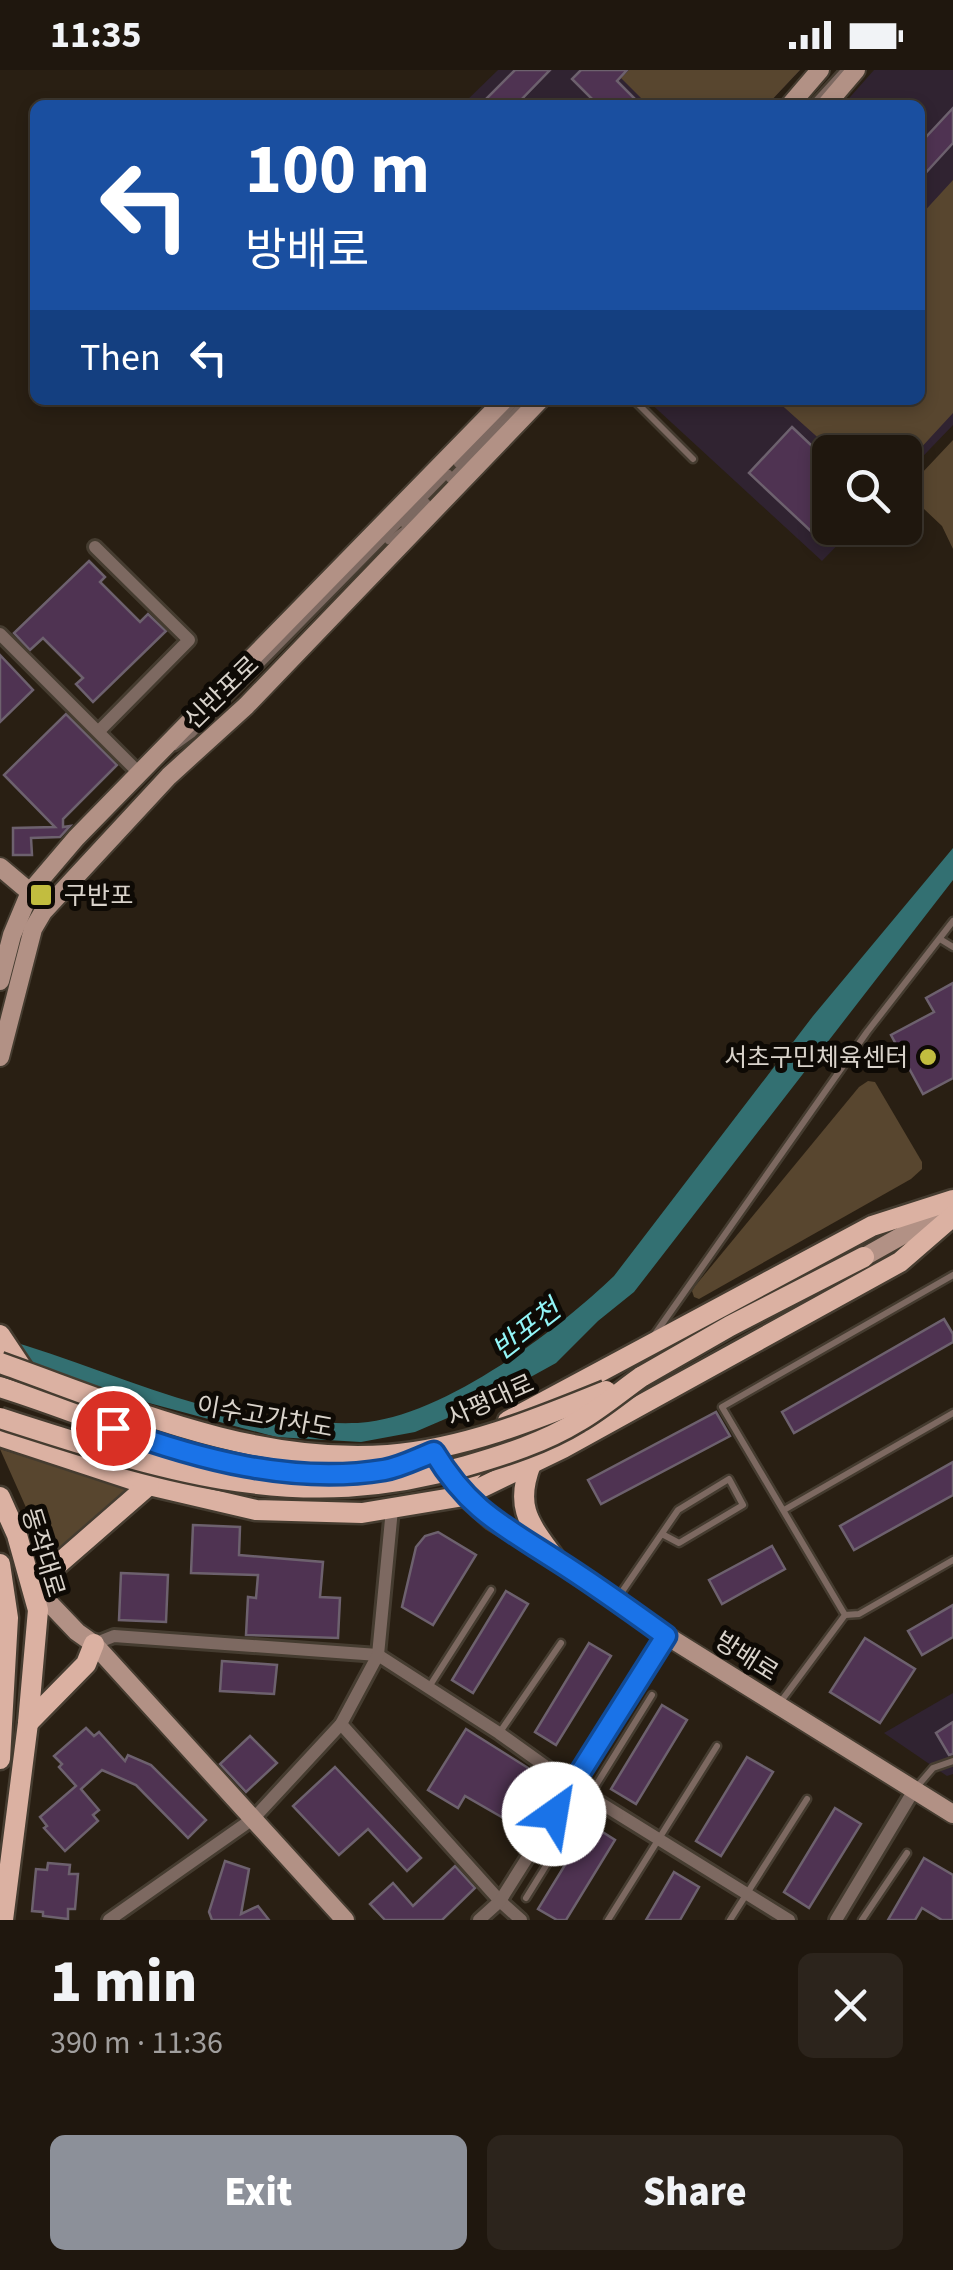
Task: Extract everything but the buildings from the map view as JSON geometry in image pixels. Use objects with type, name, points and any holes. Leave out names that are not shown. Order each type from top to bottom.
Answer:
[{"type":"main road","points":[[794,100],[820,70]]},
{"type":"main road","points":[[830,100],[856,70]]},
{"type":"main road","name":"신반포로","points":[[0,981],[12,935],[30,892],[76,838],[499,405]]},
{"type":"main road","name":"신반포로","points":[[0,1057],[33,930],[48,906],[169,776],[246,706],[535,405]]},
{"type":"main road","points":[[0,867],[48,906]]},
{"type":"main road","name":"사평대로","points":[[0,1386],[174,1450],[234,1465],[302,1473],[384,1470],[502,1424],[562,1394],[872,1226],[953,1204]]},
{"type":"main road","name":"사평대로","points":[[864,1257],[953,1204]]},
{"type":"main road","points":[[0,1436],[148,1485],[256,1510],[362,1513],[392,1509],[461,1492],[563,1448],[900,1262],[953,1216]]},
{"type":"main road","name":"이수고가차도","points":[[0,1418],[152,1466],[214,1480],[278,1488],[360,1487],[429,1477],[488,1460],[579,1421],[640,1377],[864,1257]]},
{"type":"main road","points":[[0,1335],[10,1364],[52,1406]]},
{"type":"main road","name":"이수고가차도","points":[[10,1364],[199,1433],[304,1454],[388,1455],[484,1436],[546,1416],[640,1377]]},
{"type":"main road","points":[[461,1492],[479,1461],[562,1394]]},
{"type":"main road","points":[[537,1413],[525,1436],[528,1443],[535,1451],[563,1448]]},
{"type":"main road","name":"방배로","points":[[434,1452],[461,1492],[492,1520],[666,1636],[953,1814]]},
{"type":"main road","points":[[531,1464],[522,1502],[555,1559]]},
{"type":"main road","points":[[148,1485],[33,1586],[77,1632],[94,1644],[346,1920]]},
{"type":"main road","name":"동작대로","points":[[0,1498],[38,1610],[3,1920]]},
{"type":"main road","name":"동작대로","points":[[0,1564],[8,1618],[0,1760]]},
{"type":"main road","points":[[28,1723],[86,1664],[94,1644]]},
{"type":"street","points":[[95,546],[189,640],[99,731]]},
{"type":"street","points":[[0,634],[143,772]]},
{"type":"street","points":[[110,1920],[254,1818],[341,1724],[378,1655],[392,1509]]},
{"type":"street","points":[[94,1644],[114,1636],[378,1655],[499,1733],[572,1786],[788,1920]]},
{"type":"street","points":[[479,1920],[500,1901],[666,1636]]},
{"type":"street","points":[[341,1724],[521,1920]]},
{"type":"street","points":[[836,1920],[914,1790]]},
{"type":"lane","points":[[803,100],[830,70]]},
{"type":"lane","points":[[817,100],[844,70]]},
{"type":"lane","points":[[143,772],[192,734],[517,405]]},
{"type":"lane","points":[[169,776],[202,730],[517,405]]},
{"type":"lane","points":[[639,405],[693,459]]},
{"type":"lane","points":[[402,506],[449,472]]},
{"type":"lane","points":[[396,534],[431,511]]},
{"type":"lane","name":"사평대로","points":[[646,1347],[867,1032],[953,921]]},
{"type":"lane","points":[[940,939],[953,947]]},
{"type":"lane","points":[[845,1614],[722,1407],[953,1275]]},
{"type":"lane","points":[[784,1510],[953,1413]]},
{"type":"lane","points":[[617,1600],[678,1510],[729,1479],[743,1505],[679,1544],[662,1534]]},
{"type":"lane","points":[[845,1614],[859,1614],[953,1560]]},
{"type":"lane","points":[[429,1688],[491,1590]]},
{"type":"lane","points":[[778,1706],[845,1614]]},
{"type":"lane","points":[[499,1733],[561,1643]]},
{"type":"lane","points":[[526,1898],[652,1695]]},
{"type":"lane","points":[[608,1920],[717,1746]]},
{"type":"lane","points":[[914,1790],[933,1768],[953,1761]]},
{"type":"lane","points":[[730,1920],[807,1799]]},
{"type":"lane","points":[[862,1920],[906,1852]]},
{"type":"shaded area","points":[[498,70],[800,70],[772,100],[467,100]]},
{"type":"shaded area","points":[[629,70],[800,70],[772,100],[643,100],[621,78]]},
{"type":"shaded area","points":[[874,70],[953,70],[953,425],[922,457],[922,435],[812,435],[812,545],[838,545],[822,561],[652,405],[925,405],[925,100],[847,100]]},
{"type":"shaded area","points":[[953,180],[953,413],[922,447],[922,435],[815,435],[782,405],[925,405],[925,211]]},
{"type":"shaded area","points":[[953,440],[953,549],[942,526],[922,507],[922,473]]},
{"type":"shaded area","points":[[868,1081],[875,1082],[922,1162],[922,1169],[911,1179],[699,1299],[694,1297],[695,1286],[859,1087]]},
{"type":"shaded area","points":[[0,1449],[133,1490],[45,1566],[28,1512]]},
{"type":"shaded area","points":[[953,1693],[953,1774],[947,1776],[884,1733]]},
{"type":"water","name":"반포천","points":[[953,848],[953,880],[634,1292],[556,1363],[487,1401],[415,1432],[361,1442],[276,1437],[0,1363],[0,1338],[202,1405],[331,1423],[368,1422],[399,1415],[466,1386],[532,1344],[614,1276],[813,1016]]},
{"type":"place","name":"구반포","points":[[41,895]]},
{"type":"place","name":"서초구민체육센터","points":[[928,1057]]},
{"type":"route","points":[[113,1428],[174,1450],[234,1465],[302,1473],[384,1470],[434,1452],[464,1496],[492,1520],[666,1636],[554,1814]]}]
